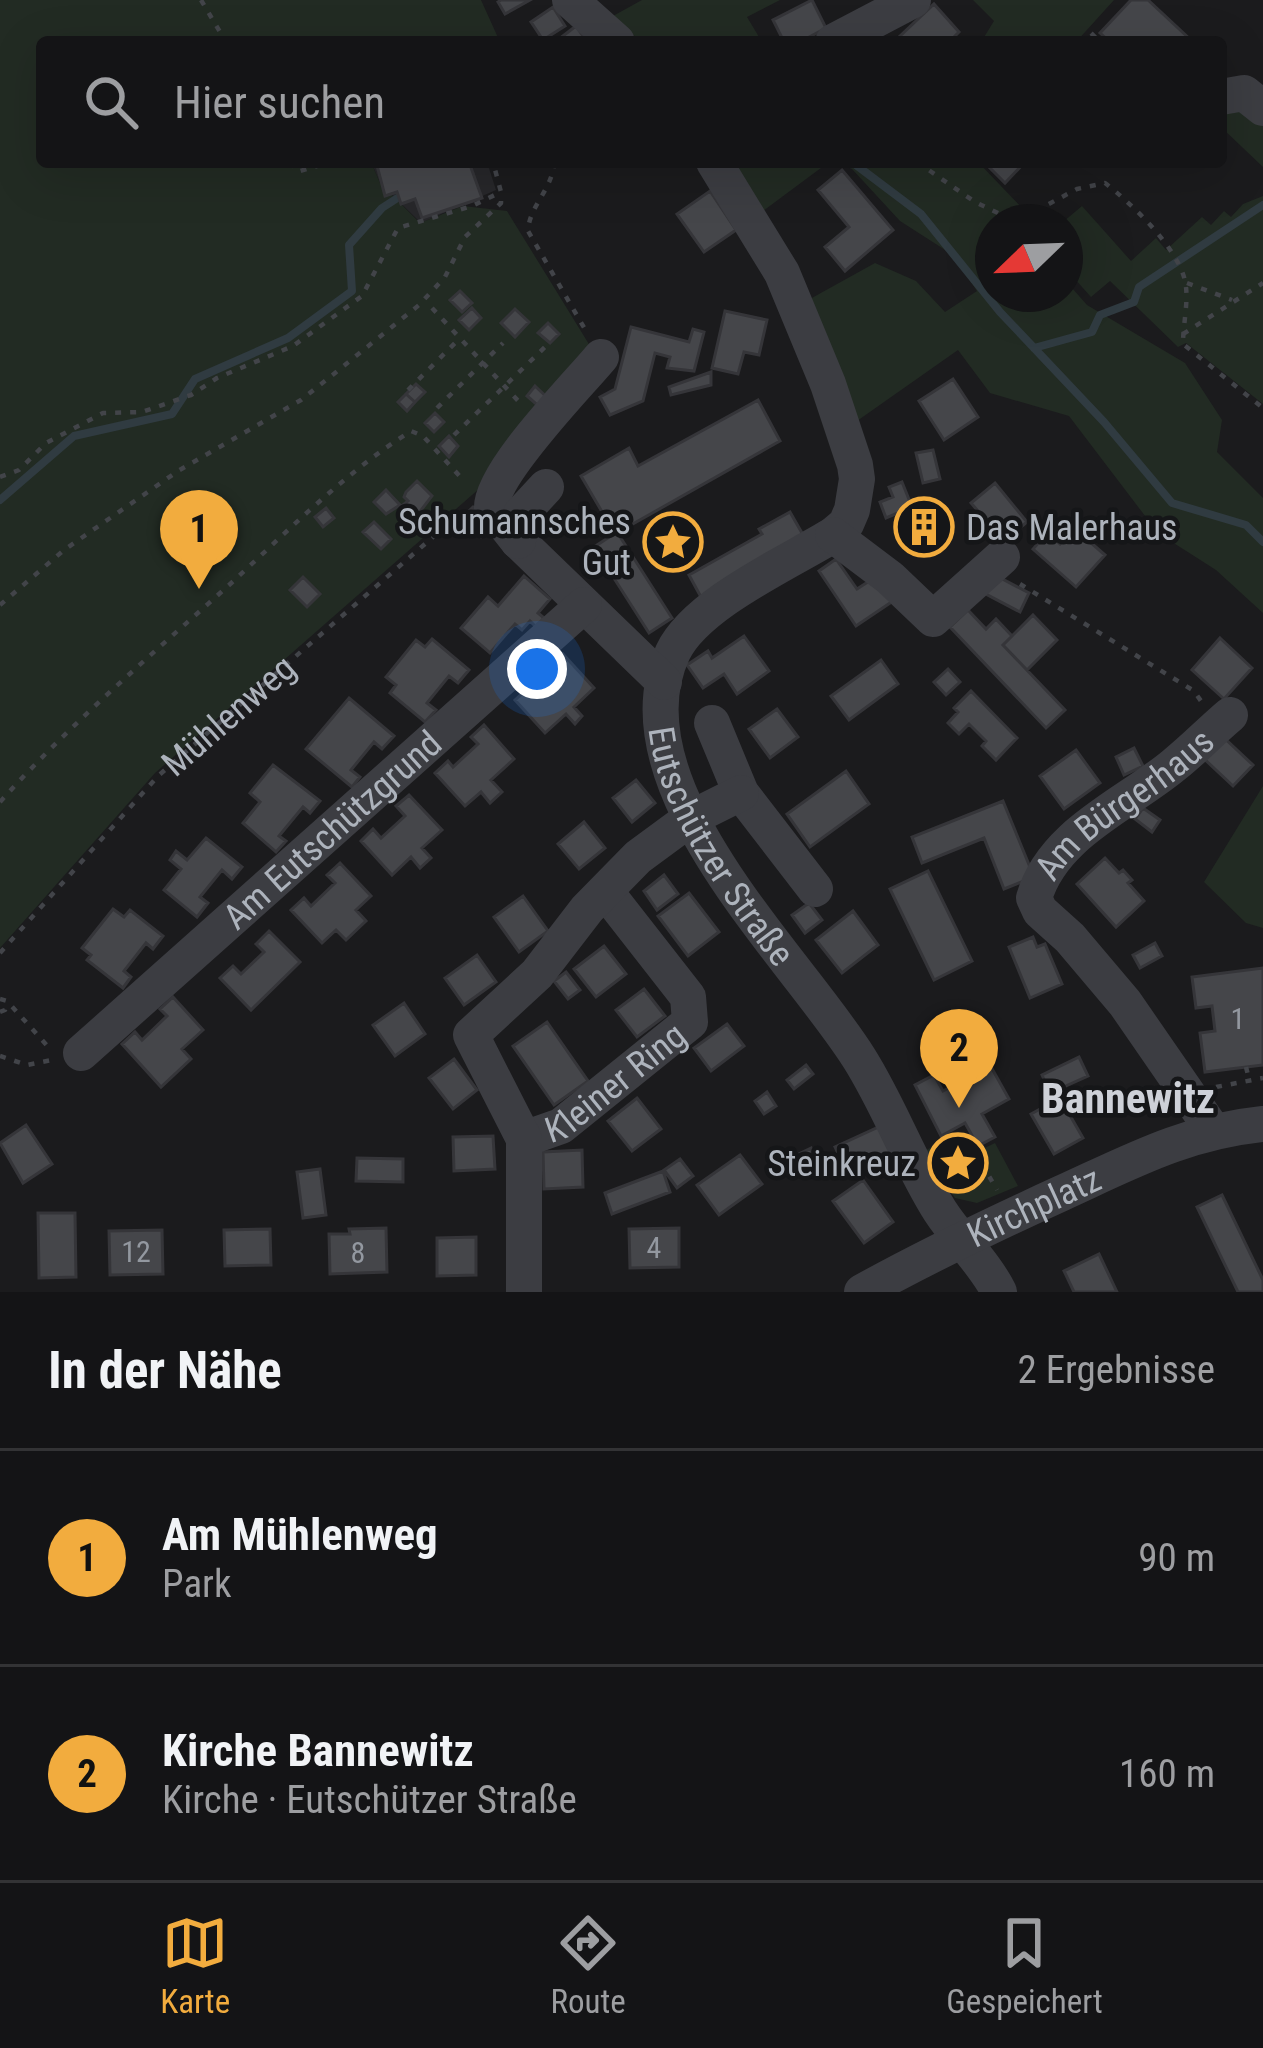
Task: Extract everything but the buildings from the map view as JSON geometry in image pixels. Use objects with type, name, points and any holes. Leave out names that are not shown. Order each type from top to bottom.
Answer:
[{"type":"street","points":[[570,0],[610,36]]},
{"type":"street","points":[[844,36],[913,0]]},
{"type":"street","points":[[1227,97],[1244,93],[1263,108]]},
{"type":"street","points":[[718,168],[782,273],[855,465],[852,510],[846,524],[833,535],[890,578],[933,619],[997,562]]},
{"type":"street","points":[[602,357],[485,498],[518,541],[664,682]]},
{"type":"street","points":[[518,541],[521,514],[546,487]]},
{"type":"street","name":"Eutschützer Straße","points":[[833,535],[691,612],[664,682],[665,746],[692,818],[752,914],[859,1058],[930,1194],[999,1292]]},
{"type":"street","name":"Am Eutschützgrund","points":[[81,1053],[584,605]]},
{"type":"street","name":"Am Bürgerhaus","points":[[1202,1114],[1125,1003],[1070,938],[1040,911],[1034,898],[1039,881],[1092,822],[1173,767],[1224,720]]},
{"type":"street","points":[[712,723],[741,793],[815,890]]},
{"type":"street","name":"Kleiner Ring","points":[[524,1292],[524,1139],[471,1035],[537,974],[587,909],[638,856],[692,818],[741,793]]},
{"type":"street","name":"Kleiner Ring","points":[[524,1139],[561,1126],[689,1022],[688,997],[606,892]]},
{"type":"street","name":"Kirchplatz","points":[[862,1292],[960,1240],[1154,1151],[1202,1114],[1263,1124]]},
{"type":"path","points":[[201,0],[222,36]]},
{"type":"path","points":[[0,605],[64,550],[178,471],[301,400],[418,305],[445,277],[465,237],[500,203],[495,168]]},
{"type":"path","points":[[554,168],[553,180],[528,221],[529,231],[576,314]]},
{"type":"path","points":[[926,168],[1002,215],[1028,215],[1064,194],[1106,183],[1156,230],[1187,283],[1183,344],[1263,407]]},
{"type":"path","points":[[0,477],[19,470],[46,443],[103,413],[142,412],[191,395],[217,378],[293,346],[362,296],[398,228],[502,192]]},
{"type":"path","points":[[1187,283],[1235,301]]},
{"type":"path","points":[[1183,334],[1263,283]]},
{"type":"path","points":[[432,308],[542,427]]},
{"type":"path","points":[[408,390],[460,338]]},
{"type":"path","points":[[437,408],[503,343]]},
{"type":"path","points":[[454,435],[546,346]]},
{"type":"path","points":[[0,802],[76,724],[307,514],[411,431],[423,436],[485,498]]},
{"type":"path","name":"Mühlenweg","points":[[0,952],[158,776],[485,498]]},
{"type":"path","points":[[997,562],[1194,691],[1224,720]]},
{"type":"path","points":[[0,1012],[5,1010],[4,1000]]},
{"type":"path","points":[[0,1056],[27,1065],[63,1057],[4,1000]]},
{"type":"path","points":[[1246,1067],[1249,1079]]},
{"type":"path","points":[[1202,1114],[1225,1083],[1263,1078]]},
{"type":"path","points":[[947,1185],[982,1164],[1011,1216]]},
{"type":"shaded area","points":[[0,0],[481,0],[497,36],[36,36],[36,168],[374,168],[380,183],[420,223],[463,206],[507,211],[595,354],[480,488],[155,773],[0,948]]},
{"type":"shaded area","points":[[642,0],[780,0],[747,17],[758,36],[635,36],[613,16]]},
{"type":"shaded area","points":[[973,0],[1114,0],[1081,36],[985,36],[994,21]]},
{"type":"shaded area","points":[[1227,108],[1263,113],[1263,167],[1227,133]]},
{"type":"shaded area","points":[[374,168],[489,168],[496,190],[421,223],[380,183]]},
{"type":"shaded area","points":[[737,168],[821,168],[763,211]]},
{"type":"shaded area","points":[[850,168],[984,168],[1018,204],[975,204],[975,288],[953,255],[900,221]]},
{"type":"shaded area","points":[[1263,196],[1263,404],[1186,343],[1178,347],[1110,281],[1091,297],[1083,288],[1083,207],[1131,261],[1156,238],[1166,250],[1202,217],[1211,225],[1224,211],[1231,217],[1243,204]]},
{"type":"shaded area","points":[[875,263],[916,281],[945,312],[975,292],[975,312],[1083,312],[1083,300],[1185,363],[1222,420],[1217,452],[1263,498],[1263,613],[1216,570],[1158,533],[1069,416],[990,393],[958,350],[857,421],[810,299]]},
{"type":"shaded area","points":[[1263,786],[1263,928],[1246,923],[1204,882]]},
{"type":"shaded area","points":[[958,1134],[970,1155],[995,1143],[1018,1186],[977,1203],[955,1198],[922,1152]]},
{"type":"waterway","points":[[860,168],[921,214],[1000,312],[1104,422],[1172,503],[1246,525],[1263,542]]},
{"type":"waterway","points":[[0,500],[74,436],[172,414],[195,379],[288,338],[352,291],[349,245],[382,208],[399,197]]},
{"type":"waterway","points":[[1034,348],[1092,332],[1100,315],[1134,302],[1139,287],[1263,205]]},
{"type":"place","name":"Das Malerhaus","points":[[924,527]]},
{"type":"place","name":"Schumannsches Gut","points":[[673,542]]},
{"type":"place","name":"Am Mühlenweg","points":[[199,589]]},
{"type":"place","name":"Kirche Bannewitz","points":[[959,1108]]},
{"type":"place","name":"Steinkreuz","points":[[958,1163]]},
{"type":"district","name":"Bannewitz","points":[[1128,1098]]}]
